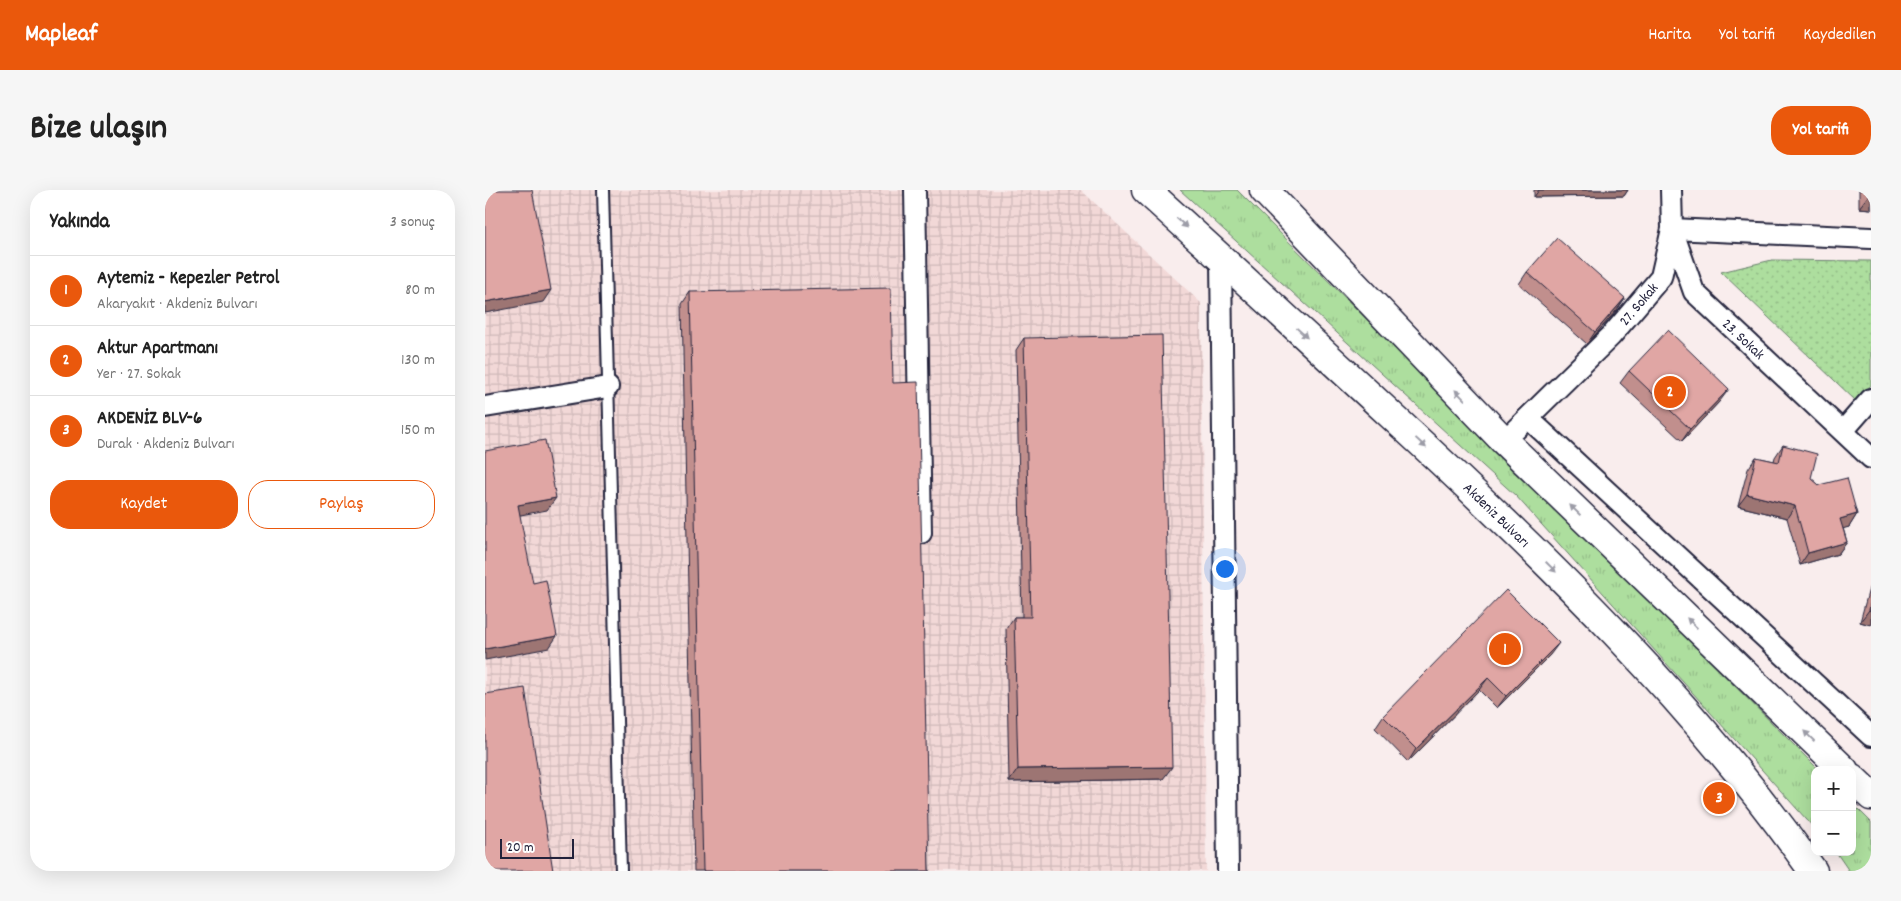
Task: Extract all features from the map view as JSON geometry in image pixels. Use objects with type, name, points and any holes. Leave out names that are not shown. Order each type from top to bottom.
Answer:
[{"type":"main road","name":"Akdeniz Bulvarı","points":[[1146,190],[1487,504],[1614,629],[1737,768],[1813,871]]},
{"type":"main road","points":[[1264,190],[1504,441],[1840,766]]},
{"type":"main road","points":[[1856,782],[1871,796]]},
{"type":"street","points":[[915,190],[921,555]]},
{"type":"street","name":"23. Sokak","points":[[1671,190],[1672,230],[1694,292],[1871,458]]},
{"type":"street","points":[[1672,230],[1871,238]]},
{"type":"street","name":"27. Sokak","points":[[1504,441],[1611,336],[1661,277],[1672,230]]},
{"type":"street","points":[[1221,258],[1228,871]]},
{"type":"street","points":[[485,407],[608,387]]},
{"type":"street","points":[[1843,431],[1871,398]]},
{"type":"street","points":[[1528,418],[1871,736]]},
{"type":"lane","points":[[603,190],[621,871]]},
{"type":"shaded area","points":[[485,190],[1081,190],[1201,303],[1206,871],[485,871]]},
{"type":"green space","points":[[1180,190],[1237,190],[1815,766],[1811,766],[1811,825],[1516,496]]},
{"type":"green space","points":[[1772,260],[1871,261],[1871,385],[1857,402],[1721,272]]},
{"type":"green space","points":[[1856,807],[1871,822],[1871,871],[1849,871],[1839,856],[1856,856]]},
{"type":"building","points":[[485,190],[532,190],[551,290],[485,302]]},
{"type":"building","points":[[1557,238],[1625,298],[1595,332],[1527,272]]},
{"type":"building","points":[[891,288],[893,383],[918,382],[929,871],[703,871],[690,292]]},
{"type":"building","points":[[1668,330],[1729,389],[1690,429],[1629,371]]},
{"type":"building","points":[[1162,335],[1172,767],[1018,769],[1014,617],[1031,617],[1024,338]]},
{"type":"building","points":[[545,440],[556,498],[518,505],[533,583],[546,580],[557,636],[485,649],[485,451]]},
{"type":"building","points":[[1783,445],[1817,454],[1811,478],[1819,485],[1847,478],[1857,514],[1840,519],[1847,542],[1808,553],[1795,506],[1747,494],[1756,457],[1779,462]]},
{"type":"building","points":[[1506,590],[1559,643],[1506,696],[1488,678],[1416,749],[1383,716]]},
{"type":"building","points":[[525,688],[553,871],[485,871],[485,694]]},
{"type":"place","name":"Aktur Apartmanı","points":[[1670,392]]},
{"type":"place","name":"Aytemiz - Kepezler Petrol","points":[[1505,649]]},
{"type":"place","name":"AKDENİZ BLV-6","points":[[1719,798]]}]
